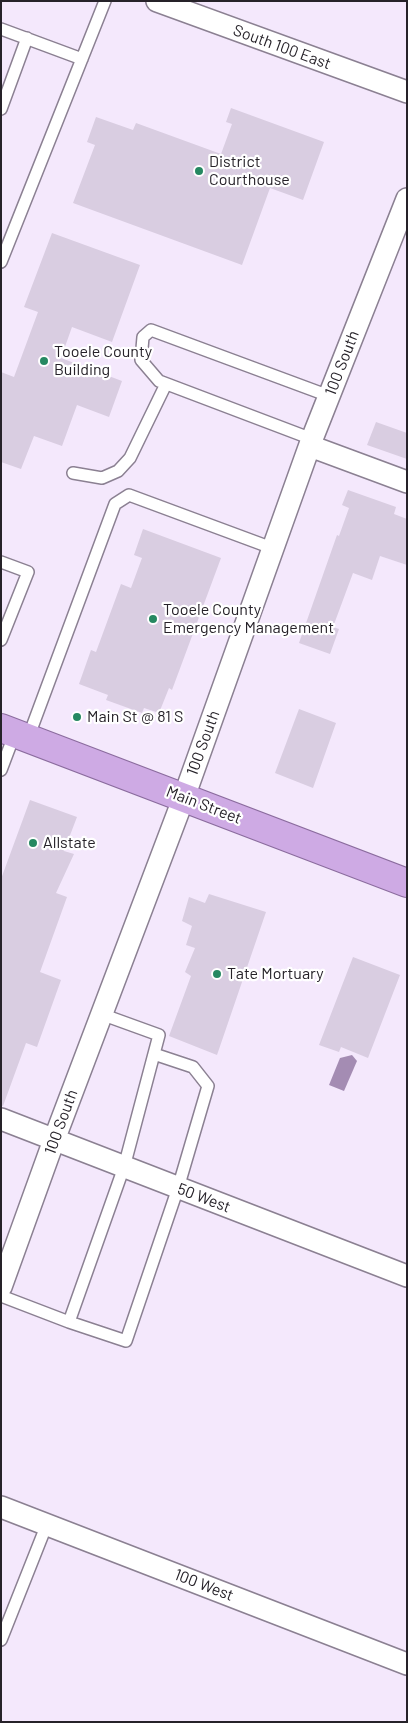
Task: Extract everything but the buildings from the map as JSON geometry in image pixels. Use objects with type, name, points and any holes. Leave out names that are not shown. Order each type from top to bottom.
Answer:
[{"type":"highway","name":"Main Street","points":[[15,733],[407,882]]},
{"type":"street","name":"South 100 East","points":[[157,1],[407,92]]},
{"type":"street","name":"100 South","points":[[1,1288],[54,1140],[184,797],[311,442],[407,199]]},
{"type":"street","points":[[311,442],[407,482]]},
{"type":"street","name":"50 West","points":[[1,1119],[407,1276]]},
{"type":"street","name":"100 West","points":[[1,1507],[407,1664]]},
{"type":"lane","points":[[1,262],[105,1]]},
{"type":"lane","points":[[1,29],[82,59]]},
{"type":"lane","points":[[1,109],[27,38]]},
{"type":"lane","points":[[311,442],[159,381],[141,360],[143,337],[151,330],[329,396]]},
{"type":"lane","points":[[73,473],[102,478],[118,471],[130,458],[166,384]]},
{"type":"lane","points":[[1,770],[15,733],[115,504],[129,495],[272,548]]},
{"type":"lane","points":[[1,562],[28,572],[1,640]]},
{"type":"lane","points":[[69,1322],[124,1167],[159,1035],[101,1014]]},
{"type":"lane","points":[[1,1296],[69,1322],[126,1340],[178,1188],[208,1086],[193,1067],[154,1054]]},
{"type":"lane","points":[[1,1640],[47,1524]]},
{"type":"shaded area","points":[[352,1055],[357,1061],[344,1091],[329,1085],[340,1058]]},
{"type":"place","name":"District Courthouse","points":[[199,171]]},
{"type":"place","name":"Tooele County Building","points":[[44,361]]},
{"type":"place","name":"Tooele County Emergency Management","points":[[153,619]]},
{"type":"place","name":"Main St @ 81 S","points":[[77,717]]},
{"type":"place","name":"Allstate","points":[[33,843]]},
{"type":"place","name":"Tate Mortuary","points":[[217,974]]}]
